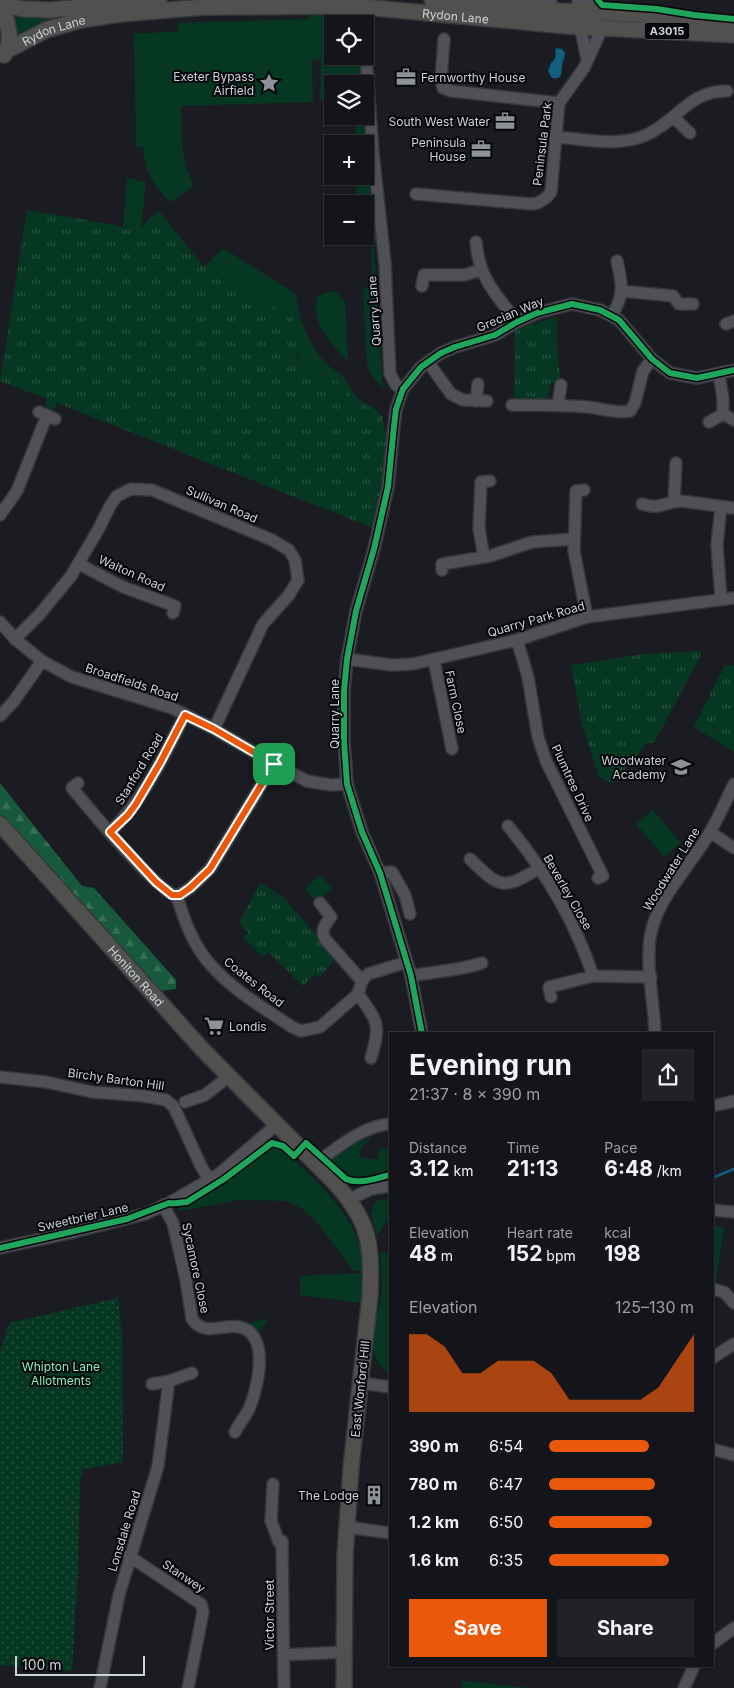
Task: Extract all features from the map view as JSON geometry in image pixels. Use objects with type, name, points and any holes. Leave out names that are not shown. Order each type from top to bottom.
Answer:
[{"type":"main road","name":"Rydon Lane","points":[[1,3],[23,9],[56,10],[159,0]]},
{"type":"main road","name":"Rydon Lane","points":[[432,0],[495,2],[734,25]]},
{"type":"main road","points":[[1,3],[10,40],[3,55]]},
{"type":"main road","name":"Rydon Lane","points":[[3,55],[55,26],[80,20],[120,14],[205,7],[353,6],[583,10],[599,27],[734,35]]},
{"type":"main road","name":"Honiton Road","points":[[0,824],[228,1077],[276,1125]]},
{"type":"main road","name":"East Wonford Hill","points":[[276,1125],[350,1199],[366,1231],[371,1257],[370,1296],[352,1466],[344,1567],[344,1688]]},
{"type":"street","points":[[495,2],[551,0]]},
{"type":"street","points":[[353,6],[361,15]]},
{"type":"street","points":[[583,10],[587,58]]},
{"type":"street","name":"Peninsula Park","points":[[416,194],[492,202],[538,203],[547,197],[550,192],[559,103],[584,68],[597,40],[599,27]]},
{"type":"street","points":[[444,39],[441,81],[443,88],[450,91],[559,103]]},
{"type":"street","name":"Quarry Lane","points":[[367,65],[373,152],[385,263],[390,374],[396,385],[403,389],[395,418],[388,487],[374,549],[356,611],[347,659],[344,691],[347,784],[362,832],[380,873],[407,962],[422,1032]]},
{"type":"street","points":[[555,136],[616,142],[627,141],[652,132],[688,104],[706,94],[715,91],[727,91]]},
{"type":"street","points":[[673,116],[690,133]]},
{"type":"street","points":[[476,242],[481,270],[490,288],[517,322]]},
{"type":"street","points":[[612,315],[619,304],[622,291],[617,260]]},
{"type":"street","points":[[423,276],[464,275],[481,270]]},
{"type":"street","points":[[622,291],[648,288],[673,296],[679,304],[693,304]]},
{"type":"street","name":"Grecian Way","points":[[403,389],[428,362],[455,347],[495,335],[537,313],[572,304],[600,310],[612,315],[626,327],[652,360],[670,373],[698,378],[734,370]]},
{"type":"street","points":[[512,405],[589,407],[618,412],[630,411],[635,403],[643,371],[652,360]]},
{"type":"street","points":[[428,362],[451,394],[463,400],[482,401],[478,384]]},
{"type":"street","points":[[719,374],[723,414]]},
{"type":"street","points":[[558,406],[561,385]]},
{"type":"street","points":[[723,414],[734,420]]},
{"type":"street","points":[[709,422],[723,414]]},
{"type":"street","points":[[0,515],[17,491],[47,415]]},
{"type":"street","points":[[674,502],[676,463]]},
{"type":"street","points":[[481,481],[479,529],[484,557]]},
{"type":"street","name":"Sullivan Road","points":[[15,640],[39,615],[79,564],[117,496],[131,489],[152,490],[272,540],[289,550],[295,560],[298,580],[289,595],[263,624],[214,729]]},
{"type":"street","points":[[576,491],[574,539],[576,564],[587,617]]},
{"type":"street","points":[[642,504],[653,510],[674,502],[734,508]]},
{"type":"street","points":[[721,507],[717,546],[721,599]]},
{"type":"street","points":[[442,563],[484,557],[532,542],[574,539]]},
{"type":"street","name":"Walton Road","points":[[79,564],[110,581],[176,606]]},
{"type":"street","name":"Quarry Park Road","points":[[347,659],[391,665],[413,664],[517,640],[587,617],[734,598]]},
{"type":"street","name":"Broadfields Road","points":[[0,622],[15,640],[42,661],[72,677],[156,702],[214,729],[307,781],[325,785],[347,784]]},
{"type":"street","name":"Plumtree Drive","points":[[517,640],[528,677],[538,737],[546,761],[605,874]]},
{"type":"street","name":"Farm Close","points":[[434,660],[452,749]]},
{"type":"street","points":[[0,716],[14,701],[42,661]]},
{"type":"street","name":"Stanford Road","points":[[110,832],[128,815],[136,804],[185,715]]},
{"type":"street","points":[[72,788],[156,882],[172,895],[177,896],[190,888],[210,869],[274,764]]},
{"type":"street","name":"Woodwater Lane","points":[[655,1032],[650,938],[654,921],[675,884],[710,832],[734,784]]},
{"type":"street","name":"Beverley Close","points":[[508,826],[540,868],[562,905],[583,947],[593,976]]},
{"type":"street","points":[[710,832],[734,848]]},
{"type":"street","points":[[470,859],[490,879],[499,883],[509,884],[540,868]]},
{"type":"street","points":[[380,873],[392,872],[405,895],[410,914]]},
{"type":"street","name":"Coates Road","points":[[177,896],[192,938],[209,964],[228,982],[292,1027],[301,1031],[320,1027],[358,994]]},
{"type":"street","points":[[320,903],[332,917]]},
{"type":"street","points":[[341,909],[325,925],[323,935],[362,981]]},
{"type":"street","points":[[371,1058],[378,1036],[376,1022],[358,994],[362,981],[368,974],[407,962]]},
{"type":"street","points":[[411,976],[467,963],[482,963]]},
{"type":"street","points":[[551,997],[549,987],[593,976],[651,977]]},
{"type":"street","name":"Birchy Barton Hill","points":[[0,1076],[46,1082],[92,1092],[144,1096],[166,1100],[174,1107],[209,1180]]},
{"type":"street","points":[[185,1102],[205,1095],[228,1077]]},
{"type":"street","points":[[714,1106],[734,1101]]},
{"type":"street","points":[[327,1155],[348,1139],[382,1125],[389,1124]]},
{"type":"street","name":"Sweetbrier Lane","points":[[0,1248],[127,1219],[163,1206],[219,1174],[276,1125]]},
{"type":"street","points":[[350,1199],[371,1189],[389,1186]]},
{"type":"street","name":"Sycamore Close","points":[[163,1206],[173,1223],[186,1280],[192,1320],[202,1328],[238,1327],[251,1332],[258,1343],[258,1377],[249,1409],[235,1432]]},
{"type":"street","points":[[714,1210],[734,1212]]},
{"type":"street","points":[[714,1290],[724,1292],[734,1303]]},
{"type":"street","points":[[714,1357],[734,1344]]},
{"type":"street","points":[[152,1384],[169,1381],[192,1373]]},
{"type":"street","name":"Lonsdale Road","points":[[100,1688],[118,1595],[158,1466],[169,1381]]},
{"type":"street","points":[[361,1383],[389,1387]]},
{"type":"street","points":[[714,1450],[734,1455]]},
{"type":"street","name":"Victor Street","points":[[273,1484],[271,1493],[271,1521],[281,1542],[284,1688]]},
{"type":"street","points":[[347,1526],[389,1533]]},
{"type":"street","name":"Stanwey","points":[[129,1556],[201,1604],[202,1612],[188,1688]]},
{"type":"street","points":[[714,1640],[734,1628]]},
{"type":"street","points":[[283,1656],[344,1652]]},
{"type":"street","points":[[684,1688],[694,1667]]},
{"type":"green space","points":[[9,12],[106,12],[49,20],[14,37]]},
{"type":"green space","points":[[310,14],[331,15],[324,15],[324,65],[362,65],[363,75],[324,75],[324,101],[320,101],[321,60],[312,59],[313,102],[181,106],[184,155],[193,186],[171,202],[151,178],[145,163],[143,147],[136,147],[134,34],[178,31],[178,23],[309,19]]},
{"type":"green space","points":[[355,125],[366,125],[366,135],[356,135]]},
{"type":"green space","points":[[127,178],[146,182],[141,229],[135,232],[123,227]]},
{"type":"green space","points":[[356,185],[370,185],[370,195],[357,195]]},
{"type":"green space","points":[[27,210],[116,225],[135,232],[159,211],[204,267],[293,318],[301,339],[297,353],[298,360],[302,366],[307,370],[338,381],[352,398],[382,415],[387,443],[385,483],[373,528],[57,403],[54,411],[45,407],[47,399],[0,381]]},
{"type":"green space","points":[[371,245],[374,245],[383,389],[370,373],[367,363],[363,291],[372,282]]},
{"type":"green space","points":[[223,248],[296,294],[303,324],[317,352],[330,367],[346,379],[355,395],[378,410],[377,413],[302,366],[298,356],[300,339],[204,267]]},
{"type":"green space","points":[[330,291],[336,292],[345,301],[348,361],[335,348],[323,331],[316,313],[318,296]]},
{"type":"green space","points":[[557,317],[559,381],[550,384],[547,403],[514,402],[515,329]]},
{"type":"green space","points":[[700,651],[701,655],[654,743],[647,743],[613,783],[599,777],[582,724],[571,665],[645,654]]},
{"type":"green space","points":[[734,665],[734,752],[694,727],[724,666]]},
{"type":"green space","points":[[0,783],[82,886],[94,888],[176,980],[176,989],[160,991],[0,820]]},
{"type":"green space","points":[[653,810],[681,843],[664,857],[636,824]]},
{"type":"green space","points":[[320,875],[332,888],[317,903],[304,889]]},
{"type":"green space","points":[[260,883],[284,898],[336,957],[319,978],[315,974],[303,986],[268,952],[263,957],[243,938],[248,933],[239,923]]},
{"type":"green space","points":[[371,1138],[361,1148],[359,1157],[378,1160],[380,1147],[389,1149],[389,1174],[356,1181],[330,1161],[348,1145]]},
{"type":"green space","points":[[275,1145],[281,1147],[327,1192],[347,1218],[360,1247],[363,1271],[354,1271],[316,1221],[301,1208],[286,1201],[238,1200],[179,1211],[179,1209],[228,1179],[264,1150]]},
{"type":"green space","points":[[389,1198],[389,1218],[377,1236],[371,1215],[374,1203]]},
{"type":"green space","points":[[714,1226],[724,1227],[716,1283],[714,1283]]},
{"type":"green space","points":[[381,1250],[389,1254],[389,1374],[379,1364],[373,1342],[374,1327],[382,1293]]},
{"type":"green space","points":[[362,1273],[361,1303],[300,1295],[300,1276]]},
{"type":"green space","name":"Whipton Lane Allotments","points":[[118,1298],[122,1334],[123,1462],[83,1469],[80,1480],[78,1568],[72,1671],[0,1665],[0,1353],[9,1323]]},
{"type":"green space","points":[[268,1318],[260,1332],[258,1343],[238,1327]]},
{"type":"green space","points":[[463,1681],[530,1688],[462,1688]]},
{"type":"water","points":[[556,48],[562,49],[565,56],[560,77],[552,78],[548,71],[555,59]]},
{"type":"waterway","points":[[714,1177],[734,1169]]},
{"type":"cycle path","points":[[598,0],[602,5],[657,9],[734,19]]},
{"type":"cycle path","points":[[422,1032],[411,976],[387,896],[380,873],[362,832],[347,784],[344,741],[344,691],[347,659],[356,611],[374,549],[388,487],[396,409],[403,389],[421,367],[441,353],[495,335],[537,313],[572,304],[600,310],[619,320],[652,359],[670,373],[697,378],[734,370]]},
{"type":"cycle path","points":[[0,1248],[127,1219],[169,1203],[187,1202],[224,1179],[272,1143],[283,1146],[294,1156],[306,1143],[346,1179],[351,1181],[368,1180],[389,1175]]},
{"type":"place","name":"Fernworthy House","points":[[406,77]]},
{"type":"place","name":"Exeter Bypass Airfield","points":[[269,83]]},
{"type":"place","name":"South West Water","points":[[505,121]]},
{"type":"place","name":"Peninsula House","points":[[481,149]]},
{"type":"place","name":"Woodwater Academy","points":[[681,767]]},
{"type":"place","name":"Londis","points":[[214,1026]]},
{"type":"place","name":"The Lodge","points":[[374,1495]]},
{"type":"route","points":[[185,715],[234,740],[274,764],[210,869],[180,895],[172,895],[164,890],[110,832],[128,815],[136,804],[185,715]]}]
